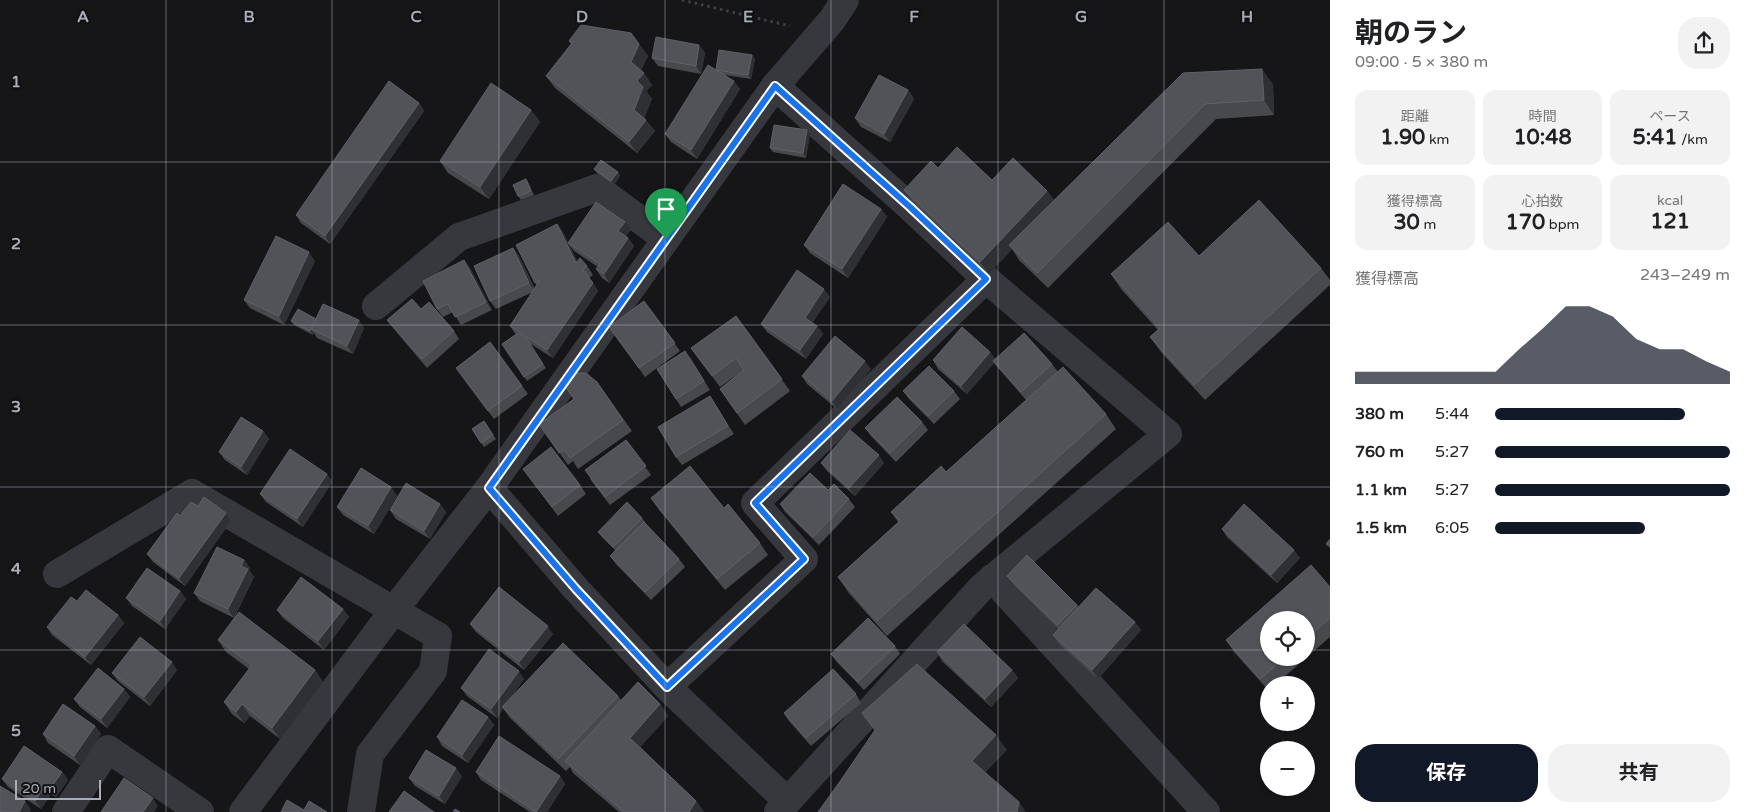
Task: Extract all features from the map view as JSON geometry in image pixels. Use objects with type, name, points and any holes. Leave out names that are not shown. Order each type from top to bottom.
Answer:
[{"type":"street","points":[[243,812],[394,610],[489,488],[775,86],[832,18]]},
{"type":"street","points":[[489,488],[576,589],[667,687],[783,806],[982,587],[1168,434],[986,279],[910,207],[775,86]]},
{"type":"street","points":[[376,306],[459,237],[597,188],[666,239]]},
{"type":"street","points":[[667,687],[804,559],[755,503],[986,279]]},
{"type":"street","points":[[57,574],[192,494],[438,636],[433,671],[370,754],[361,812]]},
{"type":"street","points":[[992,578],[1206,812]]},
{"type":"street","points":[[66,812],[108,749],[200,812]]},
{"type":"path","points":[[682,0],[832,18]]},
{"type":"building","points":[[581,25],[631,33],[639,44],[631,62],[644,73],[637,81],[643,87],[634,110],[646,120],[629,142],[546,76],[572,43],[569,41]]},
{"type":"building","points":[[656,37],[699,45],[696,66],[652,58]]},
{"type":"building","points":[[719,50],[752,55],[748,75],[716,70]]},
{"type":"building","points":[[708,65],[734,81],[691,150],[665,134]]},
{"type":"building","points":[[1262,69],[1264,100],[1205,104],[1037,273],[1009,245],[1183,73]]},
{"type":"building","points":[[879,75],[908,90],[884,134],[855,118]]},
{"type":"building","points":[[389,81],[419,103],[325,236],[296,215]]},
{"type":"building","points":[[491,83],[531,110],[480,187],[440,161]]},
{"type":"building","points":[[774,125],[807,130],[803,153],[770,148]]},
{"type":"building","points":[[957,147],[992,180],[1013,158],[1047,191],[980,262],[904,190],[931,161],[938,168]]},
{"type":"building","points":[[601,160],[618,172],[611,181],[594,169]]},
{"type":"building","points":[[526,179],[531,191],[518,196],[513,185]]},
{"type":"building","points":[[843,184],[881,209],[842,269],[804,245]]},
{"type":"building","points":[[1259,200],[1321,268],[1194,385],[1150,337],[1160,328],[1111,274],[1168,222],[1199,256]]},
{"type":"building","points":[[596,202],[625,222],[618,231],[628,238],[604,274],[596,269],[600,264],[568,243]]},
{"type":"building","points":[[557,224],[576,263],[580,258],[587,266],[583,270],[593,283],[547,350],[510,326],[540,280],[535,283],[516,245]]},
{"type":"building","points":[[276,236],[309,252],[279,316],[244,300]]},
{"type":"building","points":[[513,248],[529,283],[490,301],[474,266]]},
{"type":"building","points":[[464,260],[486,302],[455,317],[448,304],[437,309],[423,281]]},
{"type":"building","points":[[797,270],[824,289],[805,318],[817,326],[800,350],[761,324]]},
{"type":"building","points":[[412,299],[421,309],[429,302],[454,331],[422,359],[387,320]]},
{"type":"building","points":[[644,301],[675,343],[639,368],[609,327]]},
{"type":"building","points":[[323,304],[359,320],[347,346],[311,329]]},
{"type":"building","points":[[298,309],[316,319],[310,331],[291,321]]},
{"type":"building","points":[[736,316],[782,379],[737,413],[720,389],[744,370],[736,358],[712,376],[691,348]]},
{"type":"building","points":[[962,327],[990,352],[961,386],[933,360]]},
{"type":"building","points":[[518,333],[527,339],[543,364],[524,377],[502,344]]},
{"type":"building","points":[[1024,333],[1052,364],[1021,392],[993,361]]},
{"type":"building","points":[[835,336],[865,361],[832,401],[802,376]]},
{"type":"building","points":[[490,342],[522,386],[488,411],[456,368]]},
{"type":"building","points":[[685,351],[704,381],[676,399],[657,369]]},
{"type":"building","points":[[929,366],[954,391],[928,416],[903,391]]},
{"type":"building","points":[[1063,367],[1106,414],[877,621],[838,577],[900,521],[891,512],[941,466],[946,472]]},
{"type":"building","points":[[574,373],[586,373],[597,382],[623,420],[570,458],[565,450],[559,453],[539,424],[574,399],[564,385]]},
{"type":"building","points":[[710,396],[728,426],[676,457],[658,427]]},
{"type":"building","points":[[897,397],[922,422],[890,453],[865,428]]},
{"type":"building","points":[[241,417],[263,431],[241,467],[219,452]]},
{"type":"building","points":[[484,421],[493,435],[481,443],[472,429]]},
{"type":"building","points":[[850,430],[879,455],[849,488],[821,463]]},
{"type":"building","points":[[626,440],[646,466],[605,497],[585,470]]},
{"type":"building","points":[[551,447],[580,485],[552,507],[523,469]]},
{"type":"building","points":[[290,449],[327,474],[297,519],[260,494]]},
{"type":"building","points":[[690,466],[724,508],[728,504],[760,543],[717,579],[651,498]]},
{"type":"building","points":[[361,468],[391,487],[368,526],[337,507]]},
{"type":"building","points":[[810,473],[828,490],[834,484],[849,499],[813,537],[780,504]]},
{"type":"building","points":[[406,483],[440,504],[424,531],[390,510]]},
{"type":"building","points":[[204,497],[226,513],[179,578],[147,554],[177,513],[180,516],[191,502],[198,506]]},
{"type":"building","points":[[627,502],[642,518],[613,547],[598,532]]},
{"type":"building","points":[[1244,504],[1294,550],[1271,575],[1222,529]]},
{"type":"building","points":[[644,522],[679,559],[645,592],[610,556]]},
{"type":"building","points":[[1330,539],[1330,547],[1326,544]]},
{"type":"building","points":[[217,547],[244,560],[241,566],[248,569],[228,609],[194,593]]},
{"type":"building","points":[[1027,555],[1077,605],[1057,625],[1007,576]]},
{"type":"building","points":[[1311,565],[1330,587],[1330,618],[1315,631],[1315,611],[1260,611],[1260,666],[1275,666],[1264,676],[1260,676],[1260,679],[1226,640]]},
{"type":"building","points":[[147,568],[180,591],[160,621],[126,598]]},
{"type":"building","points":[[301,577],[343,609],[318,641],[277,610]]},
{"type":"building","points":[[499,587],[548,626],[519,662],[470,624]]},
{"type":"building","points":[[1096,588],[1135,622],[1092,670],[1053,635]]},
{"type":"building","points":[[86,590],[118,615],[85,657],[47,627],[71,597],[77,601]]},
{"type":"building","points":[[239,612],[315,670],[272,728],[242,704],[236,712],[224,702],[252,665],[218,640]]},
{"type":"building","points":[[868,618],[895,646],[858,682],[831,654]]},
{"type":"building","points":[[964,624],[1012,670],[985,699],[937,652]]},
{"type":"building","points":[[140,637],[172,662],[144,697],[112,673]]},
{"type":"building","points":[[563,643],[618,696],[558,759],[502,707]]},
{"type":"building","points":[[489,649],[519,671],[491,709],[461,688]]},
{"type":"building","points":[[917,664],[996,735],[972,761],[1019,802],[1017,812],[818,812],[875,730],[862,713]]},
{"type":"building","points":[[98,668],[124,689],[101,719],[74,699]]},
{"type":"building","points":[[833,669],[856,694],[806,738],[784,713]]},
{"type":"building","points":[[638,682],[660,704],[630,738],[696,801],[689,812],[624,812],[565,761]]},
{"type":"building","points":[[462,700],[488,717],[462,755],[437,737]]},
{"type":"building","points":[[63,704],[95,726],[74,756],[43,734]]},
{"type":"building","points":[[499,736],[560,776],[536,812],[476,772]]},
{"type":"building","points":[[24,746],[62,772],[50,789],[45,786],[35,801],[2,779]]},
{"type":"building","points":[[426,750],[456,768],[439,796],[409,778]]},
{"type":"building","points":[[124,778],[153,798],[143,812],[101,812]]},
{"type":"building","points":[[0,786],[25,801],[19,812],[0,812]]},
{"type":"building","points":[[404,791],[434,812],[389,812]]},
{"type":"building","points":[[287,800],[304,810],[309,801],[327,812],[281,812]]},
{"type":"route","points":[[775,86],[910,207],[986,279],[755,503],[804,559],[667,687],[576,589],[489,488],[666,239],[775,86]]}]
